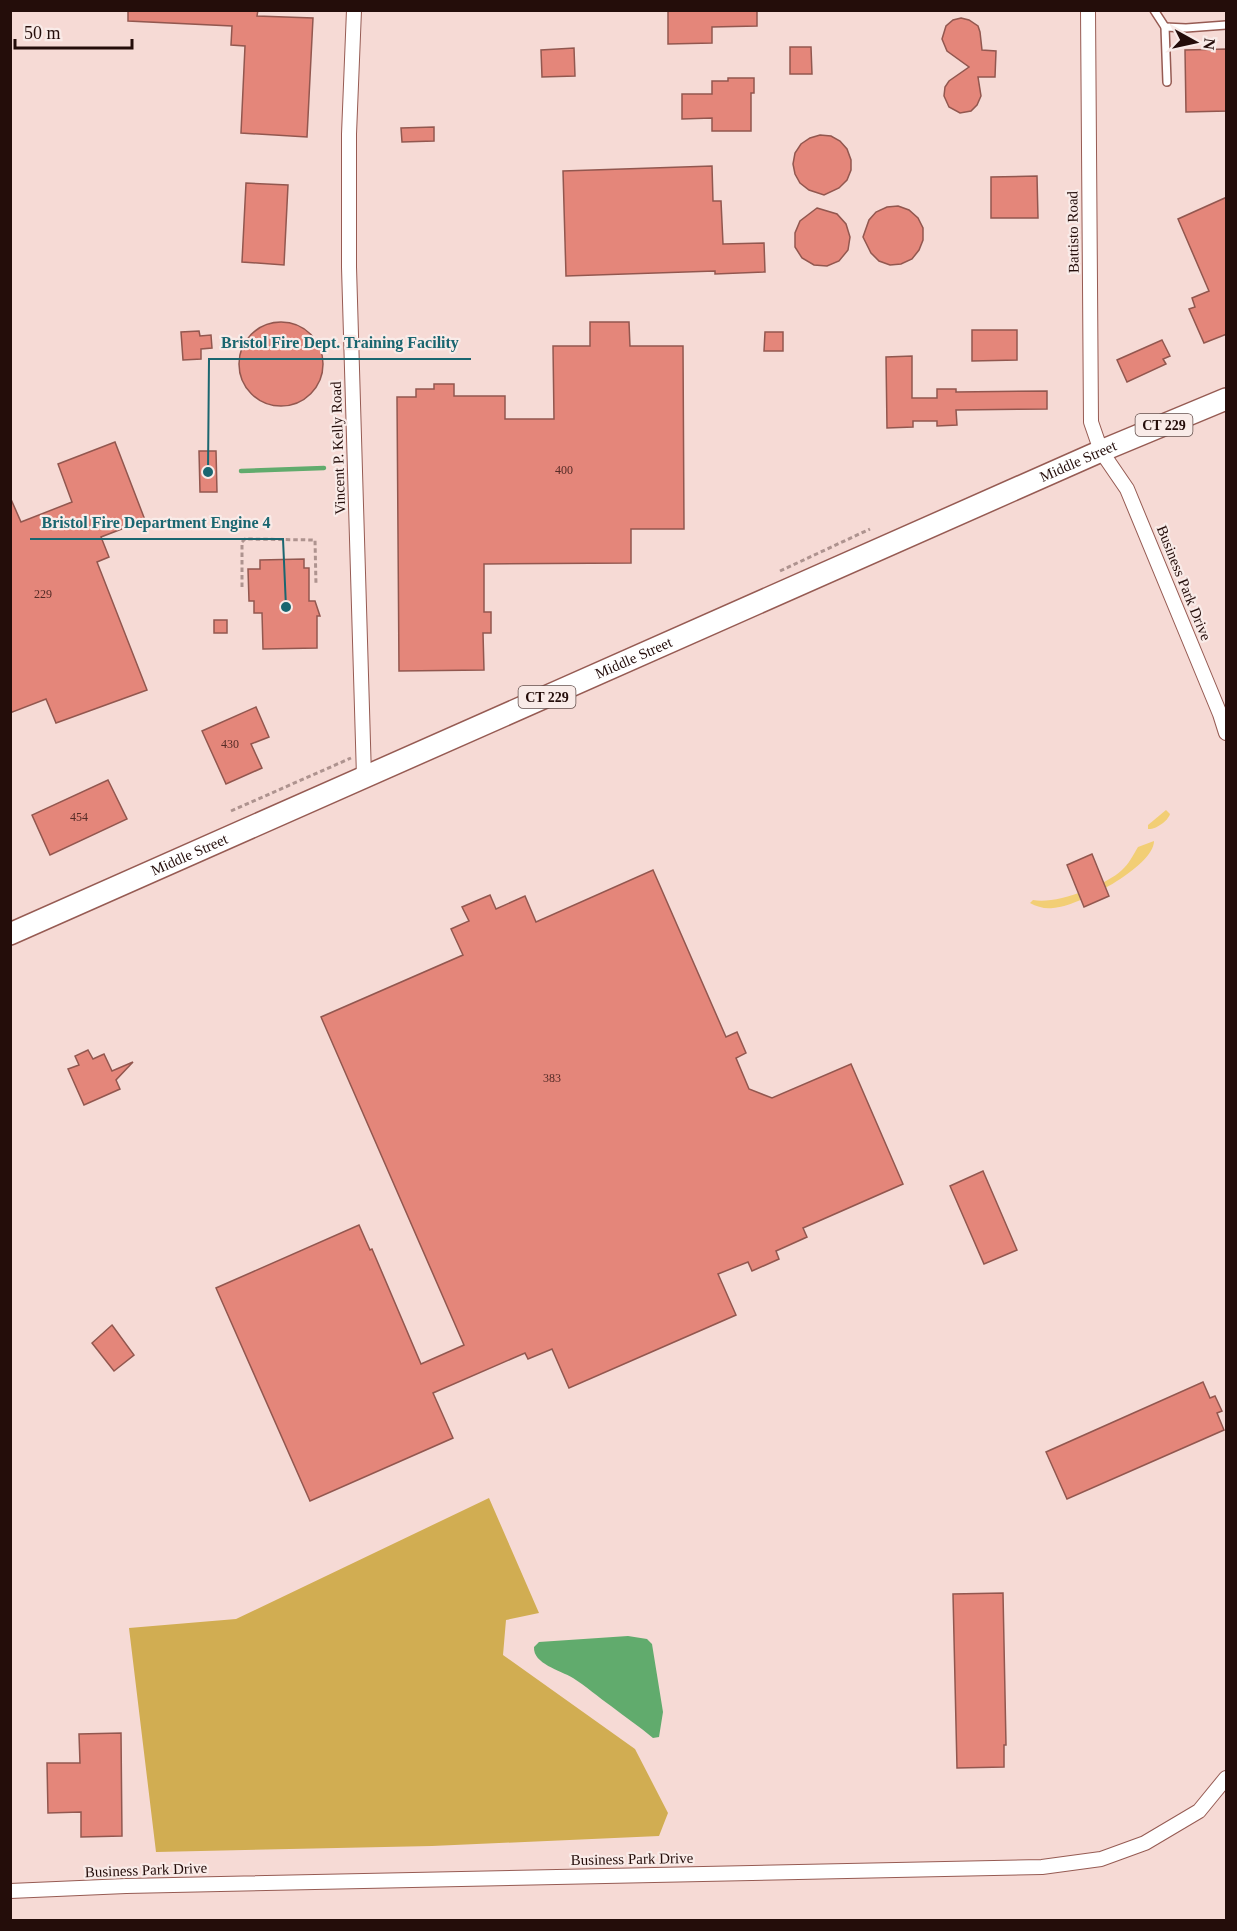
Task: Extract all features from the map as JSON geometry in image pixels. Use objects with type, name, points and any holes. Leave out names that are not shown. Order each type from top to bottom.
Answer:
[{"type":"main road","name":"Middle Street","points":[[10,934],[1101,451],[1227,399]]},
{"type":"street","name":"Vincent P. Kelly Road","points":[[354,10],[349,134],[349,267],[364,777]]},
{"type":"street","name":"Battisto Road","points":[[1088,10],[1092,422],[1101,451]]},
{"type":"street","name":"Business Park Drive","points":[[1101,451],[1127,489],[1227,733]]},
{"type":"street","name":"Business Park Drive","points":[[10,1891],[162,1885],[1042,1867],[1101,1859],[1145,1843],[1199,1811],[1227,1778]]},
{"type":"lane","points":[[1154,10],[1165,27],[1167,82]]},
{"type":"lane","points":[[1165,27],[1227,25]]},
{"type":"path","points":[[780,571],[870,529]]},
{"type":"path","points":[[242,587],[242,542],[245,539],[315,540],[316,585]]},
{"type":"path","points":[[231,812],[363,752]]},
{"type":"shaded area","points":[[1166,810],[1170,814],[1167,819],[1158,827],[1148,829],[1148,825]]},
{"type":"shaded area","points":[[1154,841],[1151,851],[1142,862],[1096,893],[1079,901],[1053,908],[1030,903],[1033,900],[1054,900],[1066,897],[1104,882],[1124,868],[1138,847]]},
{"type":"shaded area","points":[[489,1498],[539,1613],[506,1620],[503,1655],[635,1749],[668,1813],[659,1836],[432,1846],[156,1852],[129,1628],[236,1619]]},
{"type":"shaded area","points":[[628,1636],[647,1639],[652,1644],[663,1712],[659,1737],[653,1738],[578,1681],[542,1662],[535,1653],[534,1647],[539,1642]]},
{"type":"building","points":[[128,10],[258,10],[257,16],[313,18],[307,137],[241,133],[245,46],[231,45],[232,26],[128,21]]},
{"type":"building","points":[[668,10],[757,10],[757,26],[712,27],[712,43],[668,44]]},
{"type":"building","points":[[961,18],[978,26],[982,50],[996,51],[995,77],[978,77],[981,96],[977,105],[971,111],[960,113],[949,107],[944,96],[945,87],[949,81],[969,67],[947,51],[942,39],[946,26],[953,20]]},
{"type":"building","points":[[790,47],[811,47],[812,74],[790,74]]},
{"type":"building","points":[[574,48],[575,76],[542,77],[541,50]]},
{"type":"building","points":[[1227,49],[1227,111],[1186,112],[1185,50]]},
{"type":"building","points":[[728,78],[754,78],[754,93],[751,93],[751,131],[712,131],[712,118],[682,119],[682,94],[712,94],[712,81],[728,81]]},
{"type":"building","points":[[434,127],[434,141],[402,142],[401,128]]},
{"type":"building","points":[[820,135],[831,136],[840,141],[847,149],[851,160],[851,170],[847,180],[839,188],[824,195],[809,190],[800,183],[793,164],[795,153],[801,144]]},
{"type":"building","points":[[712,166],[713,201],[721,201],[723,244],[764,243],[765,272],[715,274],[715,271],[566,276],[563,171]]},
{"type":"building","points":[[1037,176],[1038,218],[991,218],[991,177]]},
{"type":"building","points":[[246,183],[288,185],[284,265],[242,262]]},
{"type":"building","points":[[1227,197],[1227,334],[1204,343],[1189,309],[1195,307],[1192,298],[1209,291],[1178,219]]},
{"type":"building","points":[[898,206],[909,210],[918,218],[923,228],[923,240],[912,259],[901,264],[890,265],[879,261],[871,253],[863,237],[869,220],[876,212],[887,207]]},
{"type":"building","points":[[817,208],[837,214],[846,224],[850,237],[848,250],[839,261],[827,266],[814,265],[802,258],[795,247],[795,233],[800,221]]},
{"type":"building","points":[[273,322],[289,322],[305,329],[316,340],[323,356],[320,380],[311,394],[289,406],[273,406],[257,399],[246,388],[239,372],[239,356],[246,340],[257,329]]},
{"type":"building","points":[[590,322],[629,322],[630,346],[683,346],[684,529],[631,529],[631,563],[484,564],[484,612],[491,612],[491,633],[483,633],[484,670],[399,671],[397,397],[416,397],[416,389],[434,389],[434,384],[454,384],[454,396],[505,396],[505,419],[554,419],[553,346],[590,346]]},
{"type":"building","points":[[972,330],[1017,330],[1017,360],[972,361]]},
{"type":"building","points":[[199,331],[200,336],[211,335],[212,348],[201,349],[201,359],[183,360],[181,332]]},
{"type":"building","points":[[765,332],[783,332],[783,351],[764,351]]},
{"type":"building","points":[[1162,340],[1170,356],[1163,359],[1166,364],[1127,382],[1117,360]]},
{"type":"building","points":[[912,356],[912,398],[937,398],[937,389],[956,389],[956,392],[1047,391],[1047,409],[956,410],[957,425],[937,426],[937,421],[913,421],[913,427],[887,428],[886,357]]},
{"type":"building","points":[[115,442],[145,520],[101,537],[109,557],[97,562],[147,690],[56,723],[46,699],[10,713],[10,497],[21,522],[72,502],[58,464]]},
{"type":"building","points":[[199,451],[216,451],[217,492],[200,492]]},
{"type":"building","points":[[304,559],[304,568],[309,568],[309,601],[315,601],[320,616],[317,616],[317,648],[263,649],[262,613],[254,613],[254,601],[249,601],[248,569],[260,569],[260,560]]},
{"type":"building","points":[[214,620],[227,620],[227,633],[214,633]]},
{"type":"building","points":[[256,707],[269,737],[251,744],[262,768],[226,784],[202,731]]},
{"type":"building","points":[[108,780],[127,819],[50,855],[32,815]]},
{"type":"building","points":[[1092,854],[1109,896],[1084,907],[1067,865]]},
{"type":"building","points":[[653,870],[726,1037],[737,1032],[746,1053],[736,1058],[749,1089],[772,1098],[851,1064],[903,1184],[803,1228],[807,1237],[776,1251],[779,1259],[752,1271],[748,1262],[718,1274],[736,1315],[569,1388],[552,1349],[528,1359],[525,1353],[433,1393],[453,1438],[310,1501],[216,1288],[359,1225],[370,1250],[372,1249],[421,1364],[464,1345],[321,1017],[463,955],[451,929],[469,921],[462,907],[490,895],[496,909],[525,896],[536,922]]},
{"type":"building","points":[[88,1050],[93,1059],[104,1054],[112,1071],[133,1062],[116,1080],[120,1089],[84,1105],[68,1069],[79,1065],[75,1056]]},
{"type":"building","points":[[983,1171],[1017,1250],[984,1264],[950,1186]]},
{"type":"building","points":[[112,1325],[134,1355],[114,1371],[92,1343]]},
{"type":"building","points":[[1203,1382],[1210,1398],[1215,1396],[1222,1411],[1217,1413],[1224,1430],[1067,1499],[1046,1452]]},
{"type":"building","points":[[1003,1593],[1006,1745],[1004,1745],[1004,1767],[957,1768],[953,1594]]},
{"type":"building","points":[[121,1733],[122,1836],[81,1837],[81,1812],[48,1813],[47,1763],[80,1763],[79,1734]]},
{"type":"waterway","points":[[241,471],[324,468]]},
{"type":"place","name":"Bristol Fire Dept. Training Facility","points":[[208,472]]},
{"type":"place","name":"Bristol Fire Department Engine 4","points":[[286,607]]}]
